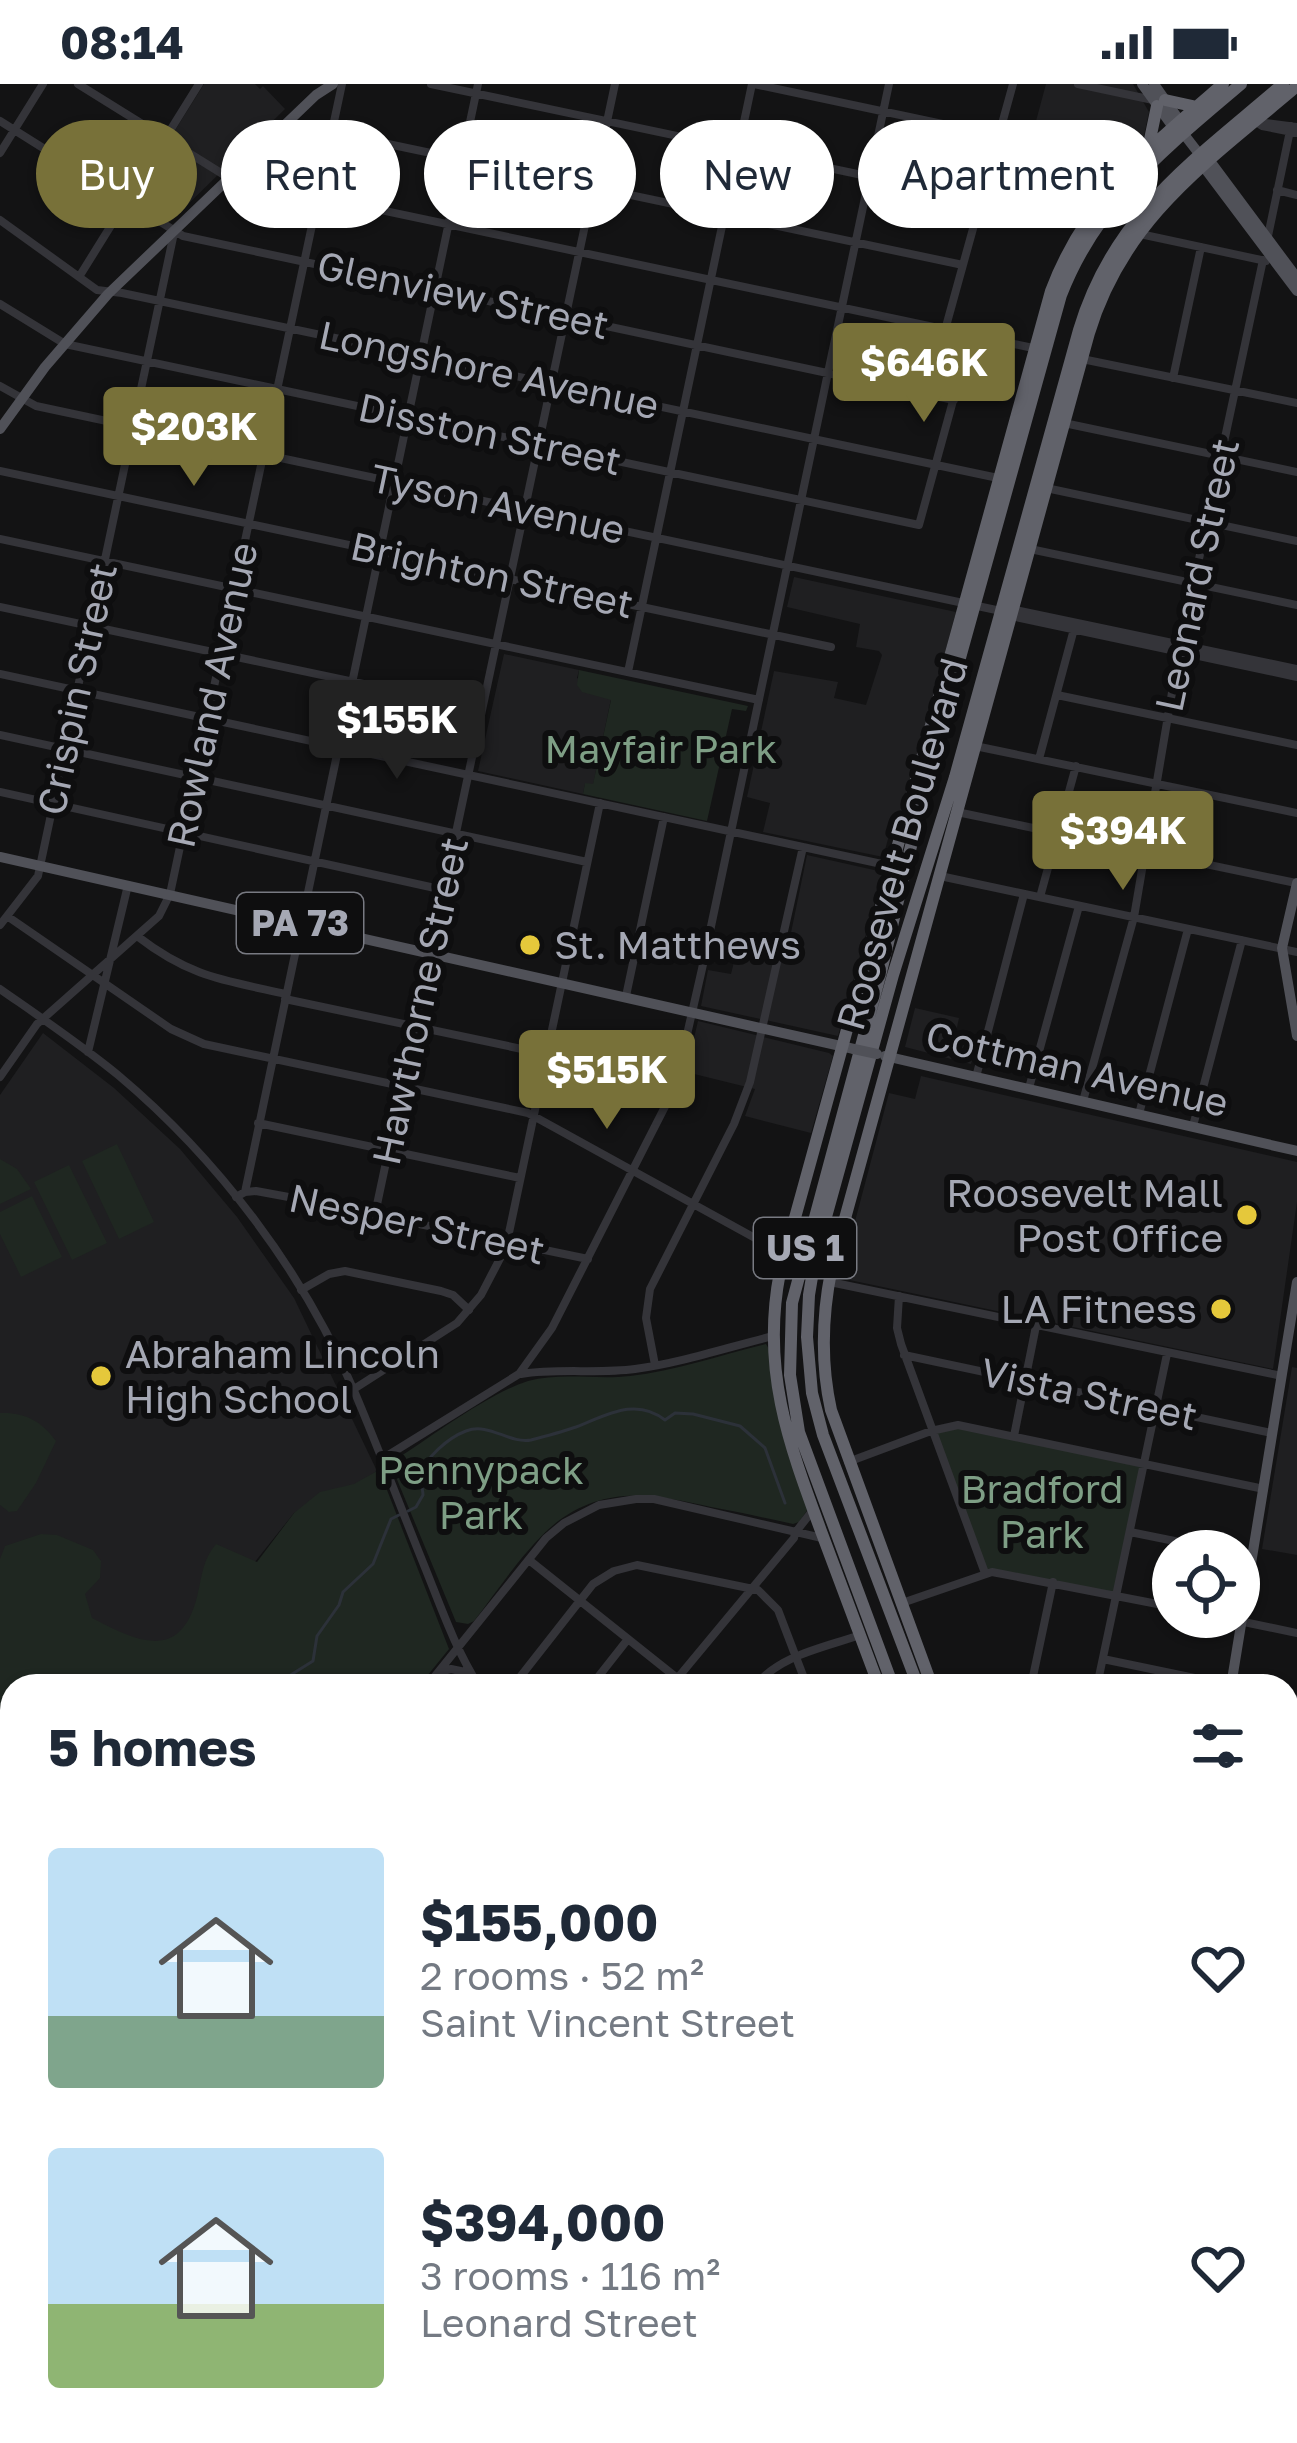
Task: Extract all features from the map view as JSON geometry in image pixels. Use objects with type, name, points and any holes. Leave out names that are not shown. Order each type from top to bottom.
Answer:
[{"type":"highway","name":"Roosevelt Boulevard","points":[[875,1674],[783,1421],[773,1336],[784,1254],[848,1047],[891,866],[1066,282],[1114,201],[1223,84]]},
{"type":"highway","name":"Roosevelt Boulevard","points":[[1158,142],[1240,84]]},
{"type":"highway","name":"Roosevelt Boulevard","points":[[913,1674],[823,1435],[812,1393],[806,1337],[816,1253],[885,1003],[984,672],[1030,549],[1102,296],[1118,263],[1157,208],[1282,84]]},
{"type":"highway","name":"Roosevelt Boulevard","points":[[927,1674],[834,1422],[824,1371],[824,1319],[841,1228],[883,1055],[975,746],[1091,292],[1108,258],[1157,194],[1297,86]]},
{"type":"highway","points":[[1154,120],[1158,102],[1197,107]]},
{"type":"highway","name":"Roosevelt Boulevard","points":[[888,1674],[799,1432],[791,1390],[792,1304],[881,972],[998,478],[1056,278],[1082,228]]},
{"type":"highway","points":[[975,746],[984,672]]},
{"type":"highway","points":[[883,901],[911,842]]},
{"type":"highway","points":[[807,1309],[841,1228]]},
{"type":"highway","points":[[849,1504],[884,1558]]},
{"type":"highway","points":[[851,1611],[880,1652]]},
{"type":"main road","points":[[1142,84],[1281,264],[1297,278]]},
{"type":"main road","points":[[1154,84],[1158,102]]},
{"type":"main road","points":[[298,120],[333,90]]},
{"type":"main road","points":[[1204,161],[1267,238],[1297,291]]},
{"type":"main road","points":[[0,429],[110,292],[221,186]]},
{"type":"main road","name":"Cottman Avenue","points":[[0,857],[1297,1151]]},
{"type":"main road","points":[[1297,884],[1282,949],[1297,1036]]},
{"type":"main road","points":[[1252,1530],[1264,1489],[1282,1376],[1291,1359],[1297,1282]]},
{"type":"main road","points":[[1234,1674],[1239,1638]]},
{"type":"street","points":[[0,153],[43,84]]},
{"type":"street","points":[[78,84],[135,120]]},
{"type":"street","points":[[177,120],[200,84]]},
{"type":"street","points":[[431,84],[477,89],[600,120]]},
{"type":"street","name":"Hawthorne Street","points":[[608,120],[615,84]]},
{"type":"street","points":[[745,120],[753,84],[925,120]]},
{"type":"street","points":[[882,120],[889,84]]},
{"type":"street","points":[[1003,120],[1013,84]]},
{"type":"street","points":[[1078,84],[1158,102]]},
{"type":"street","points":[[470,120],[477,89]]},
{"type":"street","name":"Rowland Avenue","points":[[332,120],[333,90]]},
{"type":"street","name":"Glenview Street","points":[[0,121],[36,144]]},
{"type":"street","points":[[1256,122],[1294,130],[1267,238]]},
{"type":"street","points":[[1277,190],[1297,195]]},
{"type":"street","name":"Longshore Avenue","points":[[0,220],[99,291],[998,478]]},
{"type":"street","points":[[79,277],[110,228]]},
{"type":"street","name":"Glenview Street","points":[[171,228],[183,236],[954,400]]},
{"type":"street","name":"Rowland Avenue","points":[[1,1074],[37,1024],[159,916],[170,894],[311,228]]},
{"type":"street","points":[[241,1194],[447,228]]},
{"type":"street","points":[[467,228],[1034,348]]},
{"type":"street","name":"Hawthorne Street","points":[[375,1214],[585,228]]},
{"type":"street","points":[[628,672],[721,228]]},
{"type":"street","points":[[788,228],[963,266]]},
{"type":"street","points":[[382,1459],[519,1375],[552,1328],[675,1087],[859,228]]},
{"type":"street","points":[[945,330],[973,228]]},
{"type":"street","name":"Crispin Street","points":[[3,920],[38,876],[174,230]]},
{"type":"street","points":[[1138,233],[1281,264]]},
{"type":"street","points":[[1173,378],[1201,247]]},
{"type":"street","name":"Leonard Street","points":[[1083,1101],[1134,917],[1180,648],[1234,390],[1281,264]]},
{"type":"street","name":"Disston Street","points":[[0,304],[65,344],[919,525],[936,465]]},
{"type":"street","points":[[936,465],[971,335]]},
{"type":"street","points":[[1082,359],[1297,404]]},
{"type":"street","name":"Tyson Avenue","points":[[0,386],[36,406],[1297,673]]},
{"type":"street","points":[[1064,423],[1297,472]]},
{"type":"street","name":"Brighton Street","points":[[0,470],[831,647]]},
{"type":"street","points":[[1046,488],[1297,541]]},
{"type":"street","points":[[0,539],[759,700]]},
{"type":"street","points":[[1030,549],[1297,605]]},
{"type":"street","points":[[0,607],[482,709]]},
{"type":"street","name":"Tyson Avenue","points":[[1008,612],[1074,629],[1093,629]]},
{"type":"street","points":[[1039,759],[1074,629]]},
{"type":"street","points":[[0,674],[891,866]]},
{"type":"street","points":[[1057,695],[1297,745]]},
{"type":"street","points":[[0,735],[587,862]]},
{"type":"street","points":[[975,746],[1297,813]]},
{"type":"street","points":[[1040,897],[1076,766]]},
{"type":"street","points":[[0,792],[444,890]]},
{"type":"street","points":[[353,1389],[441,1335],[469,1310],[507,1242],[600,803]]},
{"type":"street","points":[[957,812],[1297,884]]},
{"type":"street","points":[[626,996],[664,817]]},
{"type":"street","points":[[655,1365],[646,1318],[650,1289],[734,1124],[750,1082],[802,847]]},
{"type":"street","points":[[940,876],[1297,952]]},
{"type":"street","points":[[88,1052],[128,885]]},
{"type":"street","points":[[976,1076],[1024,894]]},
{"type":"street","points":[[1029,1088],[1079,906]]},
{"type":"street","points":[[3,920],[187,1036],[212,1046],[534,1116],[784,1254]]},
{"type":"street","points":[[1138,1114],[1188,928]]},
{"type":"street","points":[[137,936],[201,975],[669,1080],[675,1087]]},
{"type":"street","points":[[1193,1126],[1242,940]]},
{"type":"street","points":[[0,989],[88,1052],[241,1194],[301,1290],[353,1389],[470,1673]]},
{"type":"street","points":[[258,1123],[520,1178]]},
{"type":"street","name":"Nesper Street","points":[[241,1194],[256,1191],[588,1259]]},
{"type":"street","points":[[301,1290],[345,1271],[441,1291],[469,1310]]},
{"type":"street","points":[[829,1282],[1282,1376]]},
{"type":"street","points":[[898,1296],[897,1328],[904,1355],[985,1573]]},
{"type":"street","points":[[1014,1436],[1036,1326]]},
{"type":"street","points":[[519,1375],[626,1370],[773,1336]]},
{"type":"street","points":[[1100,1674],[1167,1354]]},
{"type":"street","name":"Vista Street","points":[[904,1355],[1273,1433]]},
{"type":"street","points":[[848,1462],[958,1425],[1264,1489]]},
{"type":"street","points":[[437,1673],[545,1538],[578,1515],[617,1500],[654,1499],[824,1539]]},
{"type":"street","points":[[681,1674],[813,1510]]},
{"type":"street","points":[[1130,1532],[1152,1536]]},
{"type":"street","points":[[530,1559],[665,1674]]},
{"type":"street","points":[[522,1674],[603,1576],[637,1565],[752,1588],[770,1599],[802,1674]]},
{"type":"street","points":[[901,1604],[985,1573],[1000,1572],[1152,1603]]},
{"type":"street","points":[[1034,1674],[1053,1582]]},
{"type":"street","points":[[446,1620],[476,1627]]},
{"type":"street","points":[[1260,1626],[1297,1633]]},
{"type":"street","points":[[767,1674],[775,1666],[860,1635]]},
{"type":"street","points":[[600,1674],[628,1639]]},
{"type":"street","points":[[1103,1659],[1175,1674]]},
{"type":"street","points":[[437,1673],[451,1669],[470,1673]]},
{"type":"shaded area","points":[[204,84],[263,86],[285,109],[274,120],[221,120],[221,172],[197,195],[197,120],[181,120]]},
{"type":"shaded area","points":[[1046,84],[1133,84],[1149,112],[1147,120],[1036,120]]},
{"type":"shaded area","points":[[794,577],[956,612],[901,815],[895,814],[883,857],[763,832],[770,803],[747,797],[774,671],[838,682],[834,698],[866,705],[882,655],[856,647],[860,624],[787,607]]},
{"type":"shaded area","points":[[504,654],[579,670],[577,678],[611,699],[593,785],[585,784],[583,794],[478,771]]},
{"type":"shaded area","points":[[807,855],[883,872],[838,1036],[701,1006],[708,970],[731,974],[738,946],[786,957]]},
{"type":"shaded area","points":[[915,1008],[959,1018],[954,1041],[976,1047],[971,1064],[905,1047]]},
{"type":"shaded area","points":[[698,1021],[833,1056],[811,1133],[745,1116],[755,1089],[686,1072]]},
{"type":"shaded area","name":"Abraham Lincoln High School","points":[[43,1033],[114,1088],[180,1149],[237,1217],[294,1298],[377,1471],[294,1513],[163,1666],[0,1560],[0,1095]]},
{"type":"shaded area","points":[[921,1076],[1297,1162],[1297,1202],[1273,1369],[840,1278],[889,1093],[915,1099]]},
{"type":"shaded area","points":[[1292,1367],[1297,1368],[1297,1555],[1262,1549]]},
{"type":"green space","name":"Mayfair Park","points":[[579,670],[748,706],[746,711],[732,709],[707,821],[583,794],[585,783],[593,784],[611,700],[582,692],[577,685]]},
{"type":"green space","points":[[117,1144],[154,1222],[119,1239],[82,1161]]},
{"type":"green space","points":[[0,1159],[17,1169],[31,1189],[0,1204]]},
{"type":"green space","points":[[69,1165],[107,1243],[72,1260],[34,1182]]},
{"type":"green space","points":[[32,1196],[62,1257],[21,1277],[0,1234],[0,1212]]},
{"type":"green space","name":"Pennypack Park","points":[[766,1344],[782,1430],[808,1509],[799,1522],[648,1496],[608,1498],[570,1513],[551,1527],[474,1621],[456,1622],[392,1462],[477,1406],[528,1381],[647,1374]]},
{"type":"green space","points":[[0,1413],[32,1419],[56,1441],[17,1511],[9,1512],[0,1505]]},
{"type":"green space","name":"Bradford Park","points":[[958,1425],[1144,1465],[1116,1595],[985,1573],[931,1431]]},
{"type":"green space","name":"Pennypack Park","points":[[380,1472],[449,1649],[429,1674],[0,1674],[0,1559],[5,1546],[41,1534],[57,1535],[93,1550],[101,1561],[100,1578],[85,1594],[92,1618],[140,1639],[168,1639],[189,1618],[205,1563],[216,1544],[257,1562],[294,1513],[320,1492]]},
{"type":"waterway","points":[[408,1511],[423,1495],[421,1477],[427,1463],[460,1434],[483,1429],[531,1440],[632,1409],[665,1420],[675,1413],[693,1414],[740,1426],[765,1448],[785,1503]]},
{"type":"waterway","points":[[292,1674],[313,1661],[317,1636],[343,1592],[373,1564],[391,1519],[399,1515]]},
{"type":"place","name":"St. Matthews","points":[[530,945]]},
{"type":"place","name":"Roosevelt Mall Post Office","points":[[1247,1215]]},
{"type":"place","name":"LA Fitness","points":[[1221,1309]]},
{"type":"place","name":"Abraham Lincoln High School","points":[[101,1376]]}]
